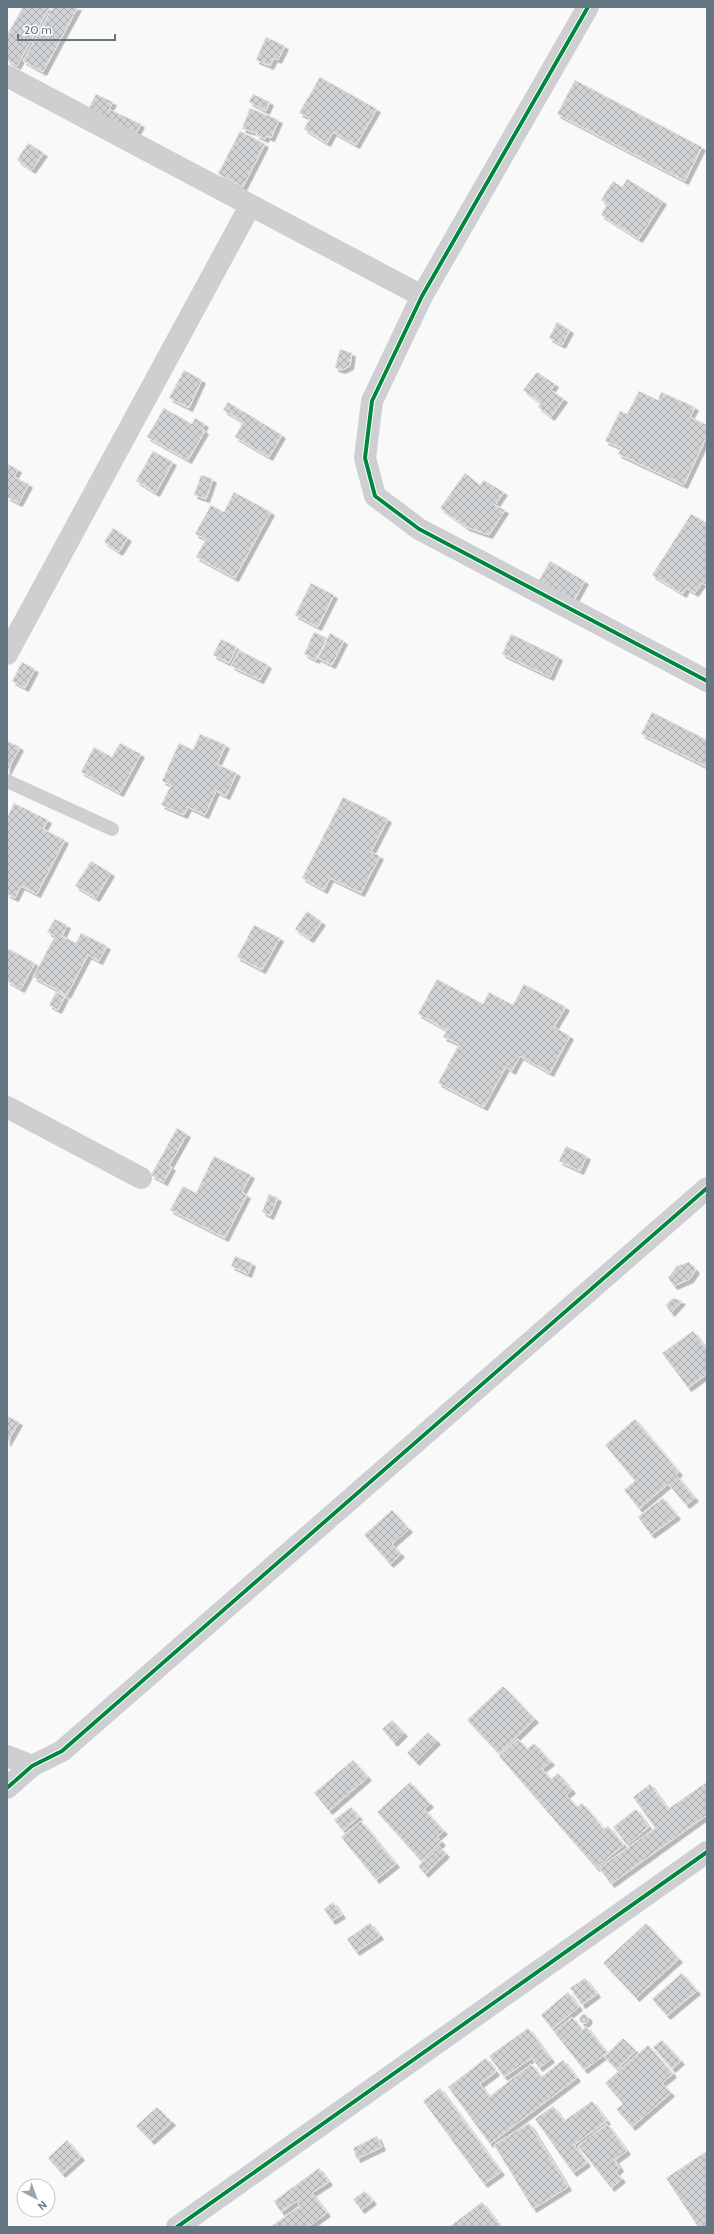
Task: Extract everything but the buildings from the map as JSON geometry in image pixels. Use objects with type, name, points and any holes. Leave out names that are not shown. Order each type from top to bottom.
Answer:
[{"type":"street","points":[[588,7],[422,296],[372,401],[365,458],[375,496],[419,529],[707,681]]},
{"type":"street","points":[[7,76],[422,296]]},
{"type":"street","points":[[7,654],[250,206]]},
{"type":"street","points":[[7,1107],[141,1178]]},
{"type":"street","points":[[7,1788],[32,1766],[62,1751],[707,1188]]},
{"type":"street","points":[[7,1756],[32,1766]]},
{"type":"street","points":[[177,2227],[706,1854]]},
{"type":"lane","points":[[7,781],[112,829]]},
{"type":"cycle path","points":[[588,7],[422,296],[372,401],[365,458],[375,496],[419,529],[707,681]]},
{"type":"cycle path","points":[[7,1788],[32,1766],[62,1751],[707,1188]]},
{"type":"cycle path","points":[[177,2227],[707,1852]]}]
